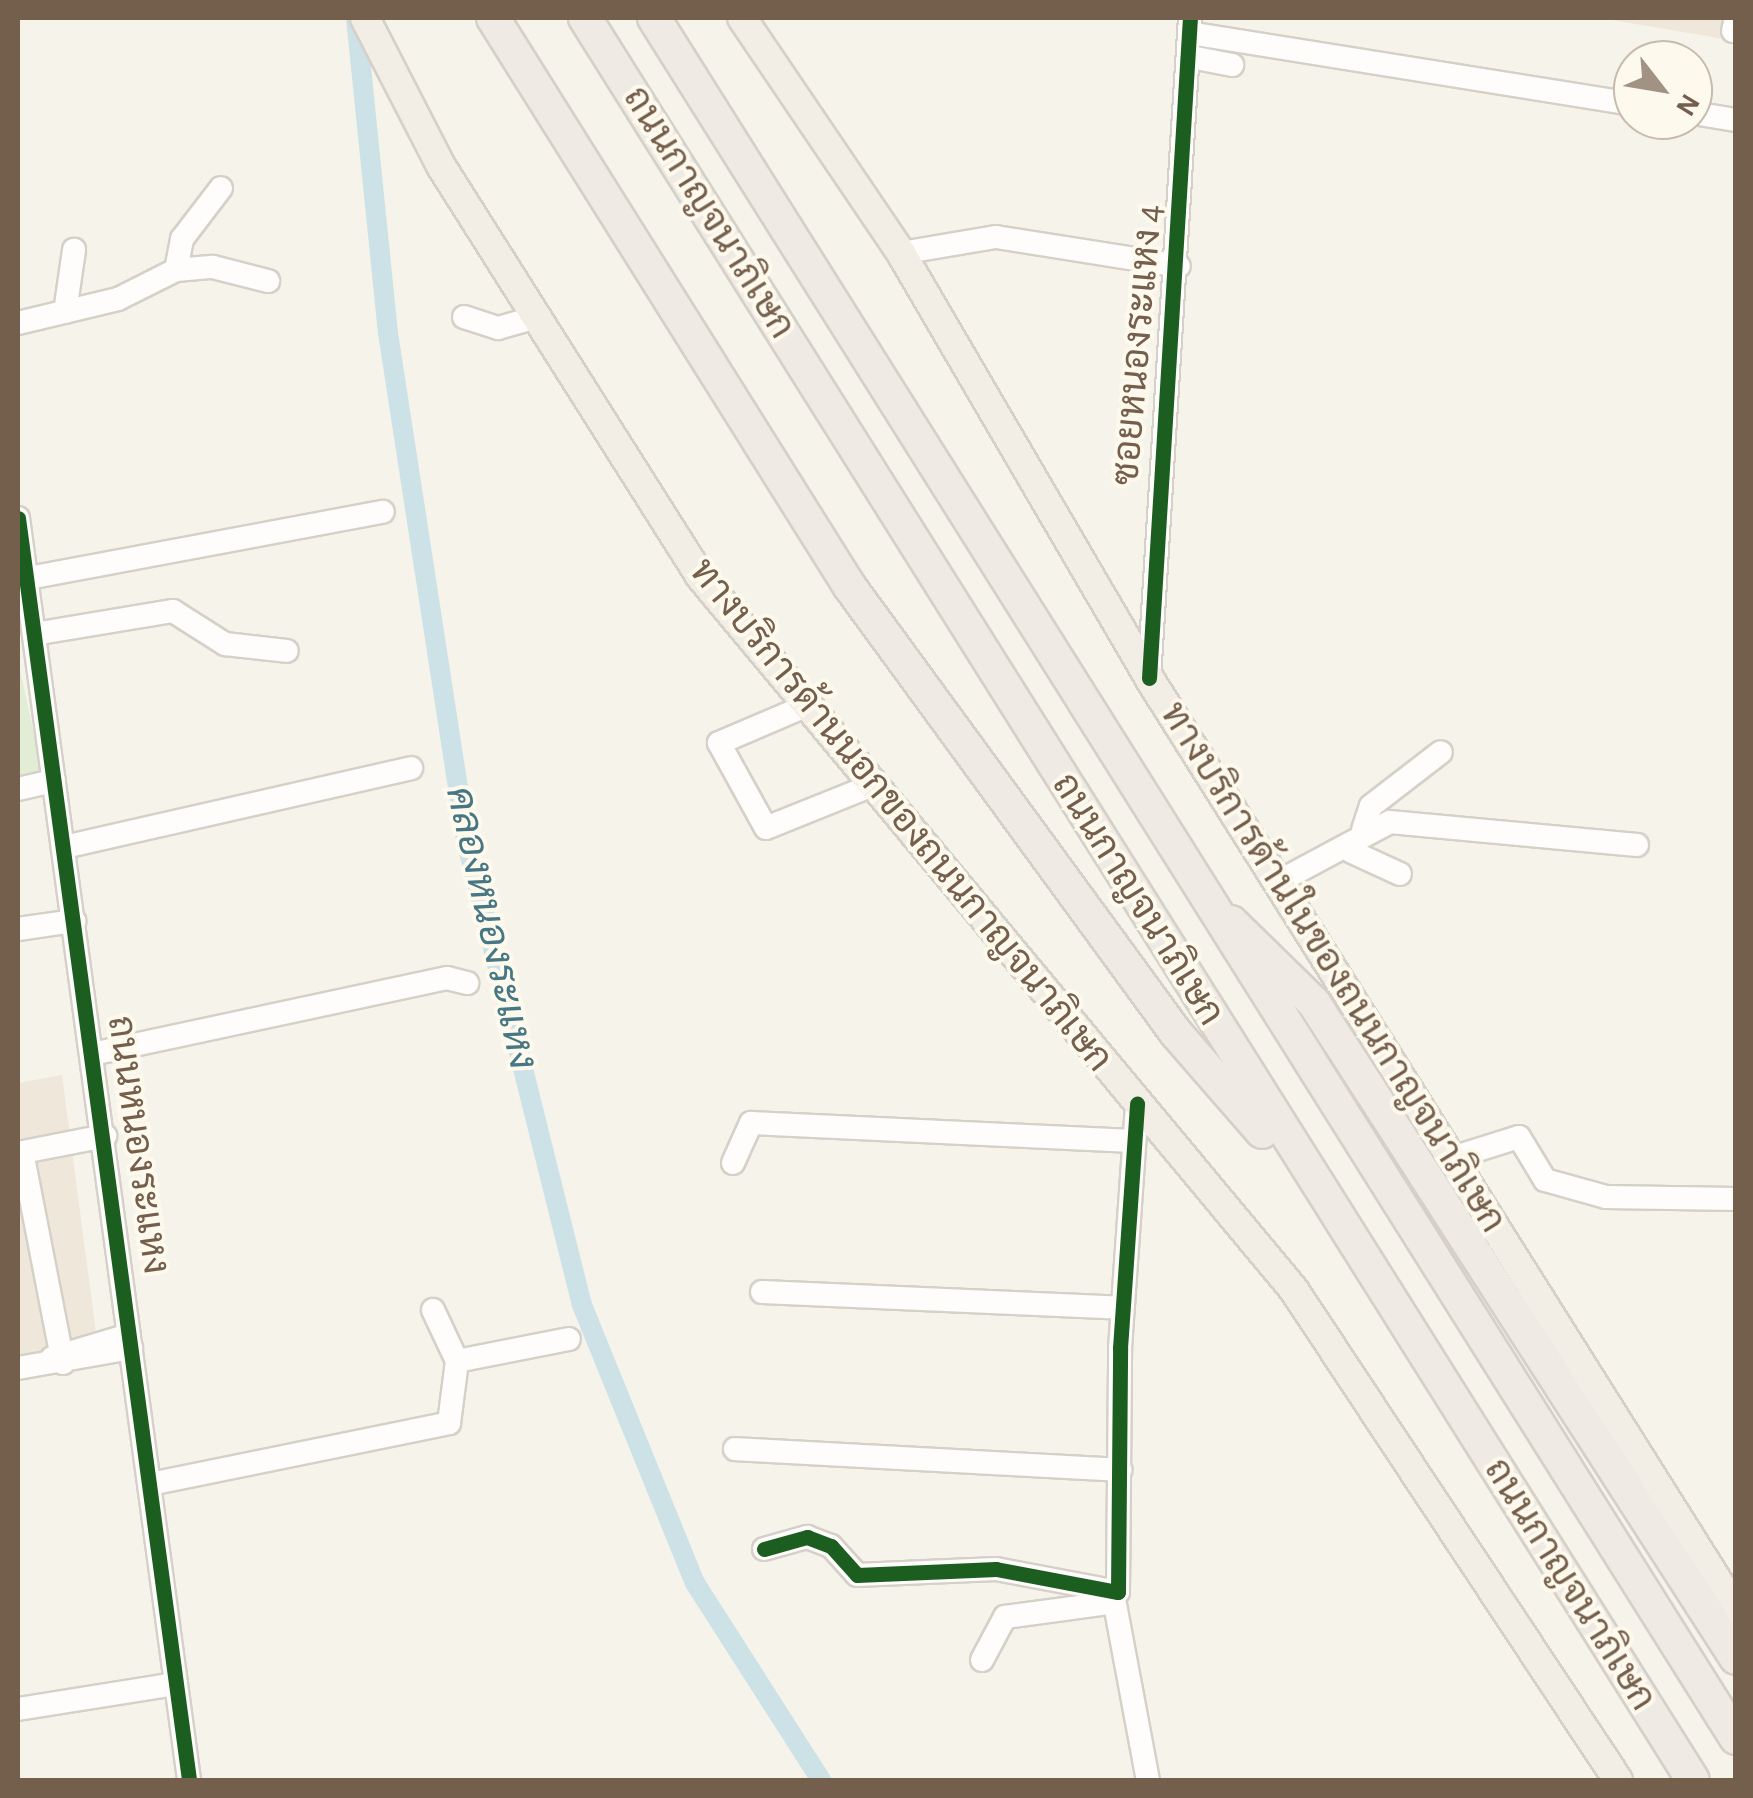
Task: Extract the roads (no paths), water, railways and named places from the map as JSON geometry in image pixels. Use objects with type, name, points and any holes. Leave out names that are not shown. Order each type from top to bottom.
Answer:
[{"type":"highway","points":[[493,18],[850,587],[1176,1033],[1328,1206]]},
{"type":"highway","name":"ถนนกาญจนาภิเษก","points":[[585,18],[1692,1780]]},
{"type":"highway","name":"ถนนกาญจนาภิเษก","points":[[654,18],[1734,1736]]},
{"type":"highway","points":[[1208,904],[1314,1003],[1736,1658]]},
{"type":"highway","points":[[1670,1555],[1734,1736]]},
{"type":"main road","name":"ทางบริการด้านนอกของถนนกาญจนาภิเษก","points":[[365,18],[441,166],[671,534],[1322,1328],[1618,1780]]},
{"type":"main road","name":"ทางบริการด้านในของถนนกาญจนาภิเษก","points":[[742,18],[901,253],[1149,678],[1452,1158],[1726,1578],[1736,1610]]},
{"type":"street","points":[[1190,26],[1613,100]]},
{"type":"street","name":"ซอยหนองระแหง 4","points":[[1149,678],[1180,266],[1190,26]]},
{"type":"street","points":[[1190,58],[1232,65]]},
{"type":"street","points":[[176,270],[182,239],[222,188]]},
{"type":"street","points":[[901,253],[996,237],[1180,266]]},
{"type":"street","points":[[65,312],[74,250]]},
{"type":"street","points":[[18,323],[118,300],[176,270],[213,267],[268,281]]},
{"type":"street","points":[[464,317],[498,328],[536,317]]},
{"type":"street","points":[[22,580],[383,512]]},
{"type":"street","name":"ถนนหนองระแหง","points":[[18,518],[22,580],[34,634],[130,1342],[155,1482],[190,1780]]},
{"type":"street","points":[[34,634],[173,611],[225,644],[288,652]]},
{"type":"street","points":[[808,705],[719,743],[766,828],[873,785]]},
{"type":"street","points":[[1278,882],[1350,851],[1371,806],[1442,752]]},
{"type":"street","points":[[64,846],[411,768]]},
{"type":"street","points":[[18,788],[54,781]]},
{"type":"street","points":[[1363,830],[1390,822],[1637,846]]},
{"type":"street","points":[[1350,851],[1400,874]]},
{"type":"street","points":[[18,929],[74,921]]},
{"type":"street","points":[[92,1054],[447,978],[467,983]]},
{"type":"street","points":[[1137,1104],[1122,1308],[1116,1596],[1148,1780]]},
{"type":"street","points":[[734,1163],[751,1123],[1132,1142]]},
{"type":"street","points":[[57,1358],[20,1152],[104,1136]]},
{"type":"street","points":[[1452,1158],[1519,1137],[1546,1180],[1606,1197],[1736,1199]]},
{"type":"street","points":[[762,1292],[1122,1308]]},
{"type":"street","points":[[155,1482],[449,1423],[457,1361],[433,1310]]},
{"type":"street","points":[[457,1361],[569,1339]]},
{"type":"street","points":[[18,1368],[130,1342]]},
{"type":"street","points":[[734,1449],[1120,1470]]},
{"type":"street","points":[[764,1549],[807,1537],[831,1546],[857,1575],[996,1569],[1116,1596]]},
{"type":"street","points":[[982,1660],[992,1633],[1020,1609],[1116,1596]]},
{"type":"street","points":[[18,1709],[176,1684]]},
{"type":"waterway","name":"คลองหนองระแหง","points":[[356,18],[388,333],[466,840],[582,1305],[695,1583],[821,1780]]}]
